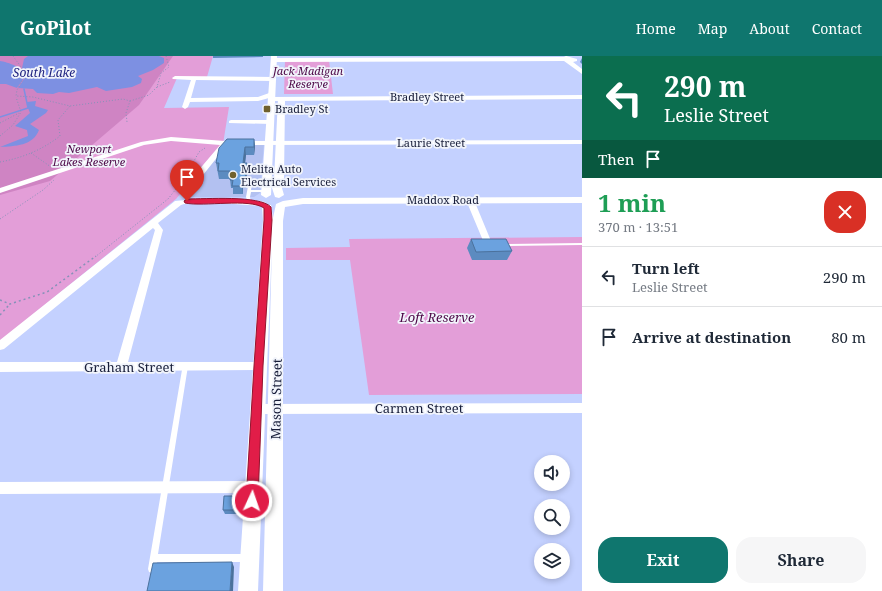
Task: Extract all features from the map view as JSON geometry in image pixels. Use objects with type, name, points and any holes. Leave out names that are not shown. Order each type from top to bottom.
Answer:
[{"type":"street","points":[[278,58],[572,59],[582,72]]},
{"type":"street","name":"Mason Street","points":[[248,591],[268,220],[272,200],[279,179],[271,122],[275,97],[273,79],[278,58]]},
{"type":"street","name":"Mason Street","points":[[273,591],[278,221],[268,182],[275,143],[275,97],[278,58]]},
{"type":"street","points":[[174,80],[194,78],[273,79]]},
{"type":"street","points":[[185,107],[194,78]]},
{"type":"street","name":"Bradley Street","points":[[187,100],[258,99],[268,97],[582,97]]},
{"type":"street","points":[[232,122],[271,122]]},
{"type":"street","name":"Laurie Street","points":[[0,190],[116,151],[150,141],[171,138],[224,143],[582,142]]},
{"type":"street","points":[[184,193],[224,143]]},
{"type":"street","points":[[0,346],[178,204],[187,201],[272,200]]},
{"type":"street","name":"Maddox Road","points":[[272,200],[582,200]]},
{"type":"street","points":[[470,200],[484,236],[492,243]]},
{"type":"street","points":[[121,367],[156,237],[151,231],[150,226]]},
{"type":"street","name":"Graham Street","points":[[0,367],[259,366]]},
{"type":"street","name":"Carmen Street","points":[[257,409],[582,408]]},
{"type":"street","points":[[0,488],[253,487]]},
{"type":"lane","points":[[247,201],[252,191],[250,182],[268,182]]},
{"type":"lane","points":[[252,191],[262,191],[272,200]]},
{"type":"lane","points":[[492,243],[582,244]]},
{"type":"lane","points":[[151,578],[185,366]]},
{"type":"lane","points":[[154,558],[250,558]]},
{"type":"path","points":[[0,136],[13,125],[21,111],[16,92],[26,74],[13,56]]},
{"type":"path","points":[[119,98],[130,101],[148,96],[155,91],[158,77],[169,67],[166,56]]},
{"type":"path","points":[[157,86],[174,80]]},
{"type":"path","points":[[16,96],[26,96],[70,106],[123,99]]},
{"type":"path","points":[[127,122],[126,113],[130,101]]},
{"type":"path","points":[[0,162],[14,160],[49,146],[60,136],[58,120],[70,106]]},
{"type":"path","points":[[0,123],[21,111]]},
{"type":"path","points":[[0,315],[10,304],[47,292],[78,271],[168,199],[184,179],[199,152],[215,142]]},
{"type":"path","points":[[31,153],[57,171]]},
{"type":"path","points":[[0,219],[43,190],[65,168]]},
{"type":"path","points":[[0,300],[10,304]]},
{"type":"shaded area","points":[[0,56],[173,56],[139,105],[50,181],[0,195]]},
{"type":"shaded area","points":[[264,144],[260,193],[254,197],[185,197],[225,145]]},
{"type":"green space","name":"Newport Lakes Reserve","points":[[0,56],[213,56],[207,77],[177,78],[164,108],[229,107],[223,144],[176,199],[0,341]]},
{"type":"green space","name":"Jack Madigan Reserve","points":[[285,60],[329,60],[333,94],[284,94]]},
{"type":"green space","name":"Loft Reserve","points":[[582,237],[582,394],[369,395],[350,260],[286,260],[286,248],[350,247],[349,239]]},
{"type":"water","name":"South Lake","points":[[28,56],[159,56],[164,58],[164,63],[153,70],[138,76],[142,79],[141,83],[132,87],[106,91],[97,87],[69,93],[59,92],[53,94],[37,93],[33,89],[18,88],[26,76],[22,68],[24,59]]},
{"type":"water","points":[[0,61],[20,68],[24,74],[22,81],[17,88],[6,84],[0,84]]},
{"type":"water","points":[[36,101],[35,106],[48,110],[30,124],[39,130],[36,135],[28,142],[23,144],[0,147],[28,136],[27,130],[15,126],[30,113],[27,102]]},
{"type":"building","points":[[227,139],[254,139],[254,147],[245,147],[243,163],[247,163],[245,180],[242,180],[242,186],[232,186],[233,180],[230,180],[230,171],[218,171],[219,163],[216,163],[219,148]]},
{"type":"building","points":[[471,239],[506,239],[512,251],[476,252]]},
{"type":"building","points":[[224,496],[232,496],[237,501],[237,510],[223,510]]},
{"type":"building","points":[[232,562],[230,591],[147,591],[153,563]]},
{"type":"waterway","points":[[0,117],[28,108],[24,89]]},
{"type":"place","name":"Bradley St","points":[[267,109]]},
{"type":"place","name":"Melita Auto Electrical Services","points":[[233,175]]},
{"type":"route","points":[[187,201],[243,202],[262,204],[267,207],[268,220],[252,501]]}]
